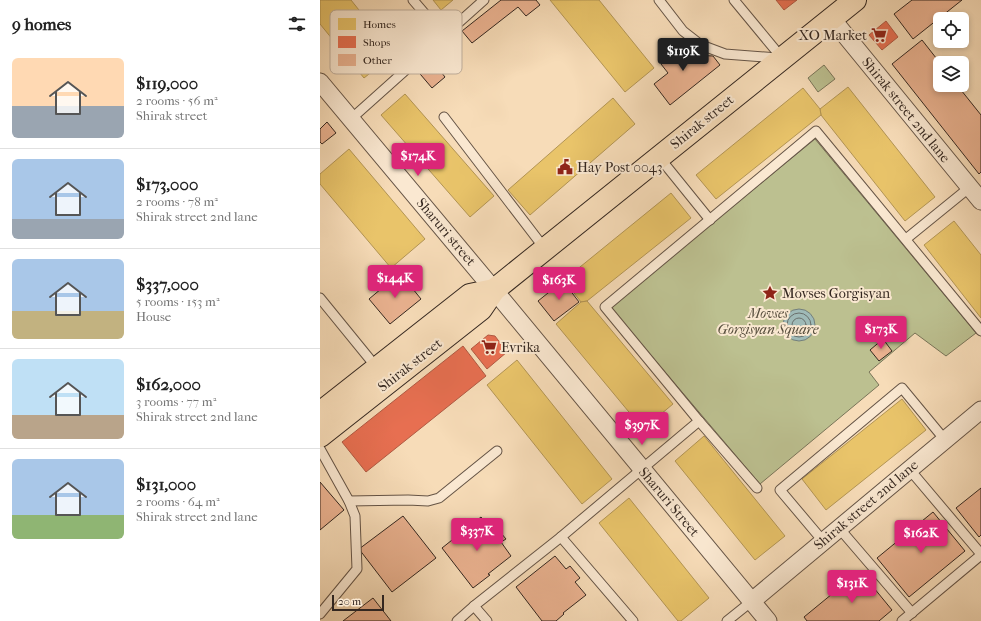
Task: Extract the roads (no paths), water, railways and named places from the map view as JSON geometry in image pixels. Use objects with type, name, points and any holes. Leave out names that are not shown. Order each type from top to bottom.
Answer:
[{"type":"highway","name":"Shirak street","points":[[320,436],[481,309],[494,290],[855,0]]},
{"type":"highway","name":"Shirak street","points":[[320,413],[470,295],[494,290]]},
{"type":"street","name":"Shirak street 2nd lane","points":[[832,18],[981,201]]},
{"type":"street","name":"Sharuri street","points":[[320,82],[494,290]]},
{"type":"street","name":"Sharuri Street","points":[[494,290],[768,621]]},
{"type":"street","name":"Shirak street 2nd lane","points":[[752,601],[981,410]]},
{"type":"lane","points":[[413,0],[422,10]]},
{"type":"lane","points":[[462,20],[484,0]]},
{"type":"lane","points":[[660,0],[682,31],[701,44],[725,54],[782,58]]},
{"type":"lane","points":[[734,0],[782,58]]},
{"type":"lane","points":[[351,119],[401,74]]},
{"type":"lane","points":[[444,117],[545,249]]},
{"type":"lane","points":[[757,488],[699,421],[605,307],[816,131],[981,331]]},
{"type":"lane","points":[[659,157],[710,220]]},
{"type":"lane","points":[[906,239],[970,187]]},
{"type":"lane","points":[[320,298],[377,368]]},
{"type":"lane","points":[[823,541],[780,490],[902,388],[945,440]]},
{"type":"lane","points":[[457,621],[561,537],[699,421]]},
{"type":"lane","points":[[320,449],[350,501],[355,516],[357,569],[320,614]]},
{"type":"lane","points":[[350,501],[428,501],[439,498],[497,451]]},
{"type":"lane","points":[[902,621],[981,555],[910,470]]},
{"type":"lane","points":[[839,528],[912,613]]},
{"type":"lane","points":[[561,537],[633,621]]},
{"type":"lane","points":[[727,621],[752,601]]},
{"type":"lane","points":[[474,606],[487,621]]},
{"type":"water","points":[[796,309],[802,309],[812,316],[815,325],[814,331],[808,338],[802,341],[796,341],[786,334],[783,328],[783,322],[790,312]]},
{"type":"place","name":"XO Market","points":[[879,35]]},
{"type":"place","name":"Hay Post 0043","points":[[565,167]]},
{"type":"place","name":"Movses Gorgisyan","points":[[770,293]]},
{"type":"place","name":"Evrika","points":[[489,347]]},
{"type":"park label","name":"Movses Gorgisyan Square","points":[[768,322]]}]
